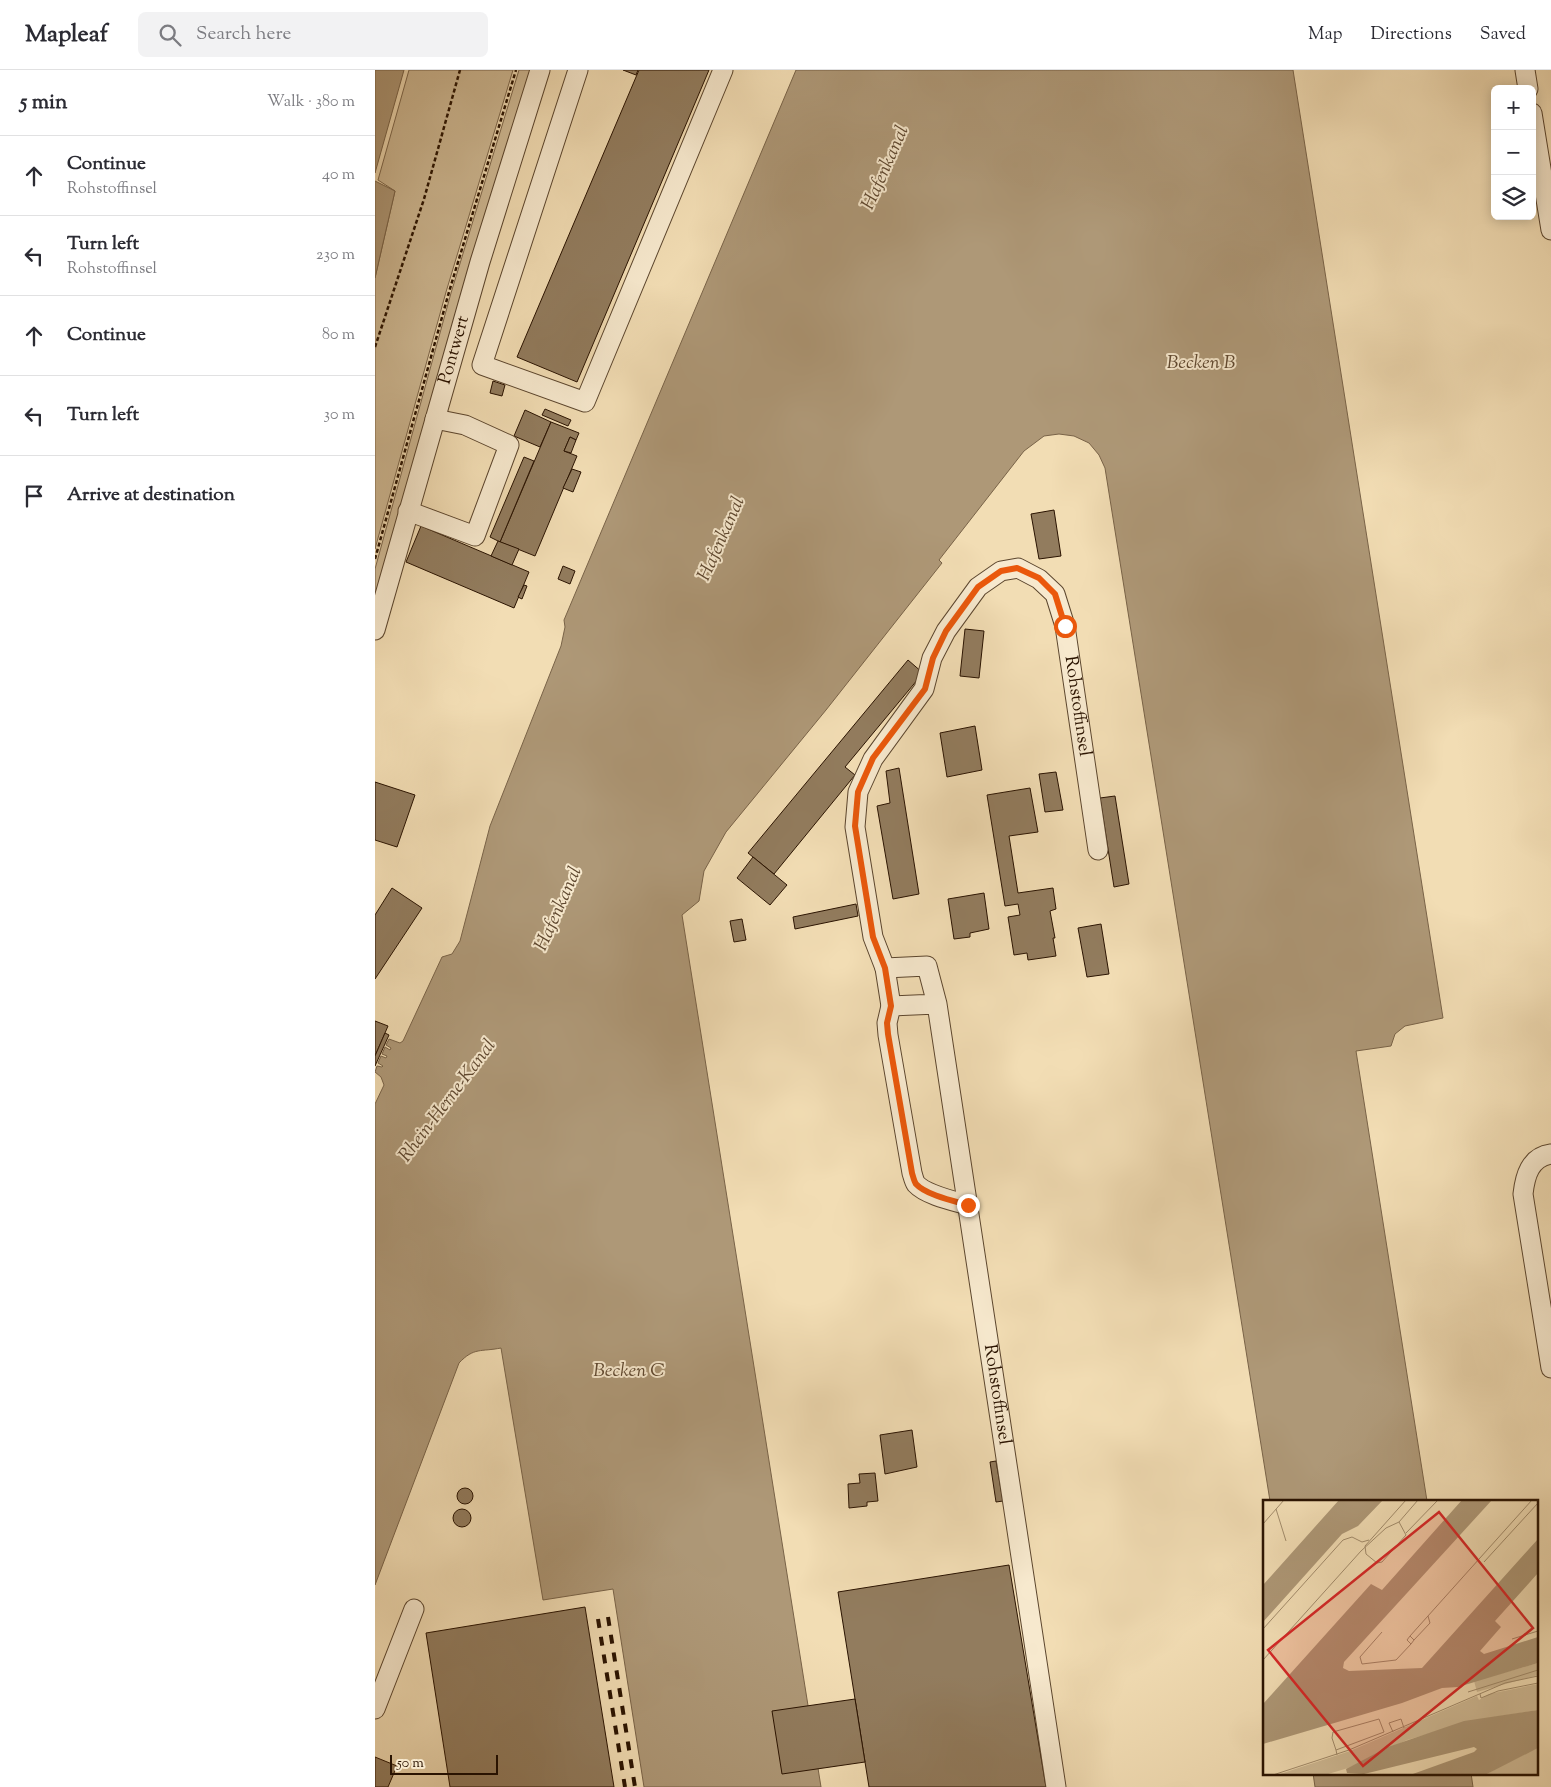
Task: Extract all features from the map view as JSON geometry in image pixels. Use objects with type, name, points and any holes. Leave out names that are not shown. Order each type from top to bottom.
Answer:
[{"type":"street","name":"Pontwert","points":[[375,630],[480,262],[540,70]]},
{"type":"street","points":[[578,70],[482,366],[585,402],[723,70]]},
{"type":"street","points":[[1525,70],[1528,85]]},
{"type":"street","points":[[1535,130],[1551,230]]},
{"type":"street","points":[[408,511],[475,536],[509,445],[465,425],[435,419]]},
{"type":"street","name":"Rohstoffinsel","points":[[968,1205],[945,1199],[924,1190],[916,1183],[914,1178],[888,1034],[887,1023],[891,1006],[885,968],[873,937],[855,826],[858,792],[873,758],[925,689],[933,658],[946,631],[978,587],[1001,571],[1017,568],[1039,578],[1055,594],[1065,626],[1098,850]]},
{"type":"street","name":"Rohstoffinsel","points":[[885,968],[927,966],[937,1004],[1056,1787]]},
{"type":"street","points":[[891,1006],[937,1004]]},
{"type":"street","points":[[1551,1154],[1544,1155],[1530,1167],[1525,1175],[1523,1194],[1551,1368]]},
{"type":"street","points":[[375,1709],[414,1609]]},
{"type":"path","points":[[375,347],[424,200],[460,70]]},
{"type":"path","points":[[375,559],[449,292],[516,70]]},
{"type":"shaded area","points":[[409,70],[513,70],[446,292],[375,549],[375,278],[395,191],[378,180]]},
{"type":"shaded area","points":[[519,70],[533,70],[375,608],[375,569],[451,293]]},
{"type":"water","points":[[375,70],[404,70],[375,173]]},
{"type":"water","points":[[796,70],[1293,70],[1443,1018],[1405,1026],[1395,1034],[1391,1046],[1356,1051],[1427,1500],[1270,1500],[1105,468],[1099,455],[1089,443],[1074,436],[1059,434],[1044,436],[1024,451],[939,560],[942,563],[826,710],[726,832],[704,871],[699,901],[682,915],[821,1787],[644,1787],[613,1589],[543,1600],[501,1348],[474,1352],[459,1363],[375,1585],[375,1104],[384,1085],[381,1077],[375,1072],[377,1066],[383,1066],[378,1063],[381,1056],[386,1058],[387,1056],[382,1054],[385,1047],[390,1050],[391,1048],[386,1045],[389,1039],[400,1043],[403,1041],[442,957],[452,954],[460,941],[490,826],[561,646],[565,627],[564,620]]},
{"type":"water","points":[[375,181],[395,191],[375,278]]},
{"type":"water","points":[[1313,1774],[1471,1774],[1473,1787],[1315,1787]]},
{"type":"building","points":[[623,70],[638,70],[636,75]]},
{"type":"building","points":[[639,70],[709,70],[577,382],[517,357]]},
{"type":"building","points":[[493,381],[505,385],[502,396],[490,393]]},
{"type":"building","points":[[545,409],[571,420],[568,426],[542,415]]},
{"type":"building","points":[[525,410],[551,422],[540,447],[514,436]]},
{"type":"building","points":[[551,422],[579,433],[576,440],[570,437],[564,451],[577,456],[535,556],[500,542]]},
{"type":"building","points":[[570,437],[576,440],[571,453],[564,451]]},
{"type":"building","points":[[524,457],[534,461],[500,542],[490,537]]},
{"type":"building","points":[[572,469],[581,472],[573,492],[563,488]]},
{"type":"building","points":[[1054,510],[1061,556],[1039,559],[1031,514]]},
{"type":"building","points":[[421,526],[529,572],[514,608],[406,562]]},
{"type":"building","points":[[498,541],[519,549],[512,565],[491,556]]},
{"type":"building","points":[[563,566],[575,571],[570,584],[558,579]]},
{"type":"building","points":[[524,585],[527,586],[522,599],[518,597]]},
{"type":"building","points":[[965,629],[984,631],[979,678],[960,676]]},
{"type":"building","points":[[908,660],[923,673],[845,767],[855,775],[774,874],[748,853]]},
{"type":"building","points":[[975,726],[982,770],[947,777],[940,733]]},
{"type":"building","points":[[899,768],[919,894],[893,899],[877,806],[890,803],[886,771]]},
{"type":"building","points":[[1056,772],[1063,810],[1045,812],[1039,774]]},
{"type":"building","points":[[375,782],[415,795],[397,847],[375,840]]},
{"type":"building","points":[[1030,788],[1038,832],[1009,836],[1018,893],[1053,888],[1056,909],[1050,911],[1056,956],[1028,960],[1027,953],[1014,955],[1008,917],[1020,915],[1018,904],[1005,906],[987,795]]},
{"type":"building","points":[[1115,796],[1129,884],[1114,887],[1100,798]]},
{"type":"building","points":[[753,857],[787,885],[770,905],[737,878]]},
{"type":"building","points":[[392,888],[422,908],[375,979],[375,915]]},
{"type":"building","points":[[984,893],[989,929],[970,933],[970,937],[954,939],[948,899]]},
{"type":"building","points":[[856,904],[858,916],[795,929],[793,917]]},
{"type":"building","points":[[742,919],[746,940],[734,942],[730,921]]},
{"type":"building","points":[[1101,924],[1109,974],[1087,977],[1078,928]]},
{"type":"building","points":[[375,1021],[388,1026],[375,1056]]},
{"type":"building","points":[[385,1033],[389,1035],[375,1066],[375,1056]]},
{"type":"building","points":[[912,1430],[917,1467],[885,1474],[880,1435]]},
{"type":"building","points":[[996,1461],[1003,1501],[996,1502],[990,1462]]},
{"type":"building","points":[[875,1473],[878,1501],[867,1502],[867,1506],[849,1508],[848,1484],[860,1483],[859,1474]]},
{"type":"building","points":[[462,1488],[468,1488],[473,1493],[471,1502],[462,1504],[457,1499],[457,1493]]},
{"type":"building","points":[[458,1509],[466,1509],[471,1514],[469,1525],[458,1527],[453,1522],[453,1514]]},
{"type":"building","points":[[1009,1565],[1046,1787],[869,1787],[838,1592]]},
{"type":"building","points":[[585,1607],[614,1787],[450,1787],[426,1633]]},
{"type":"building","points":[[855,1699],[865,1762],[782,1774],[772,1711]]},
{"type":"building","points":[[375,1757],[397,1766],[388,1787],[375,1787]]},
{"type":"railway","points":[[608,1617],[635,1787]]},
{"type":"railway","points":[[598,1619],[625,1787]]},
{"type":"route","points":[[968,1205],[945,1199],[924,1190],[916,1183],[912,1173],[888,1034],[887,1023],[891,1006],[885,968],[873,937],[855,826],[858,792],[873,758],[925,689],[933,658],[946,631],[978,587],[1001,571],[1017,568],[1039,578],[1055,594],[1065,626]]},
{"type":"water label","name":"Hafenkanal","points":[[886,168]]},
{"type":"water label","name":"Becken B","points":[[1201,363]]},
{"type":"water label","name":"Hafenkanal","points":[[722,539]]},
{"type":"water label","name":"Hafenkanal","points":[[559,909]]},
{"type":"water label","name":"Rhein-Herne-Kanal","points":[[448,1101]]},
{"type":"water label","name":"Becken C","points":[[629,1371]]}]
